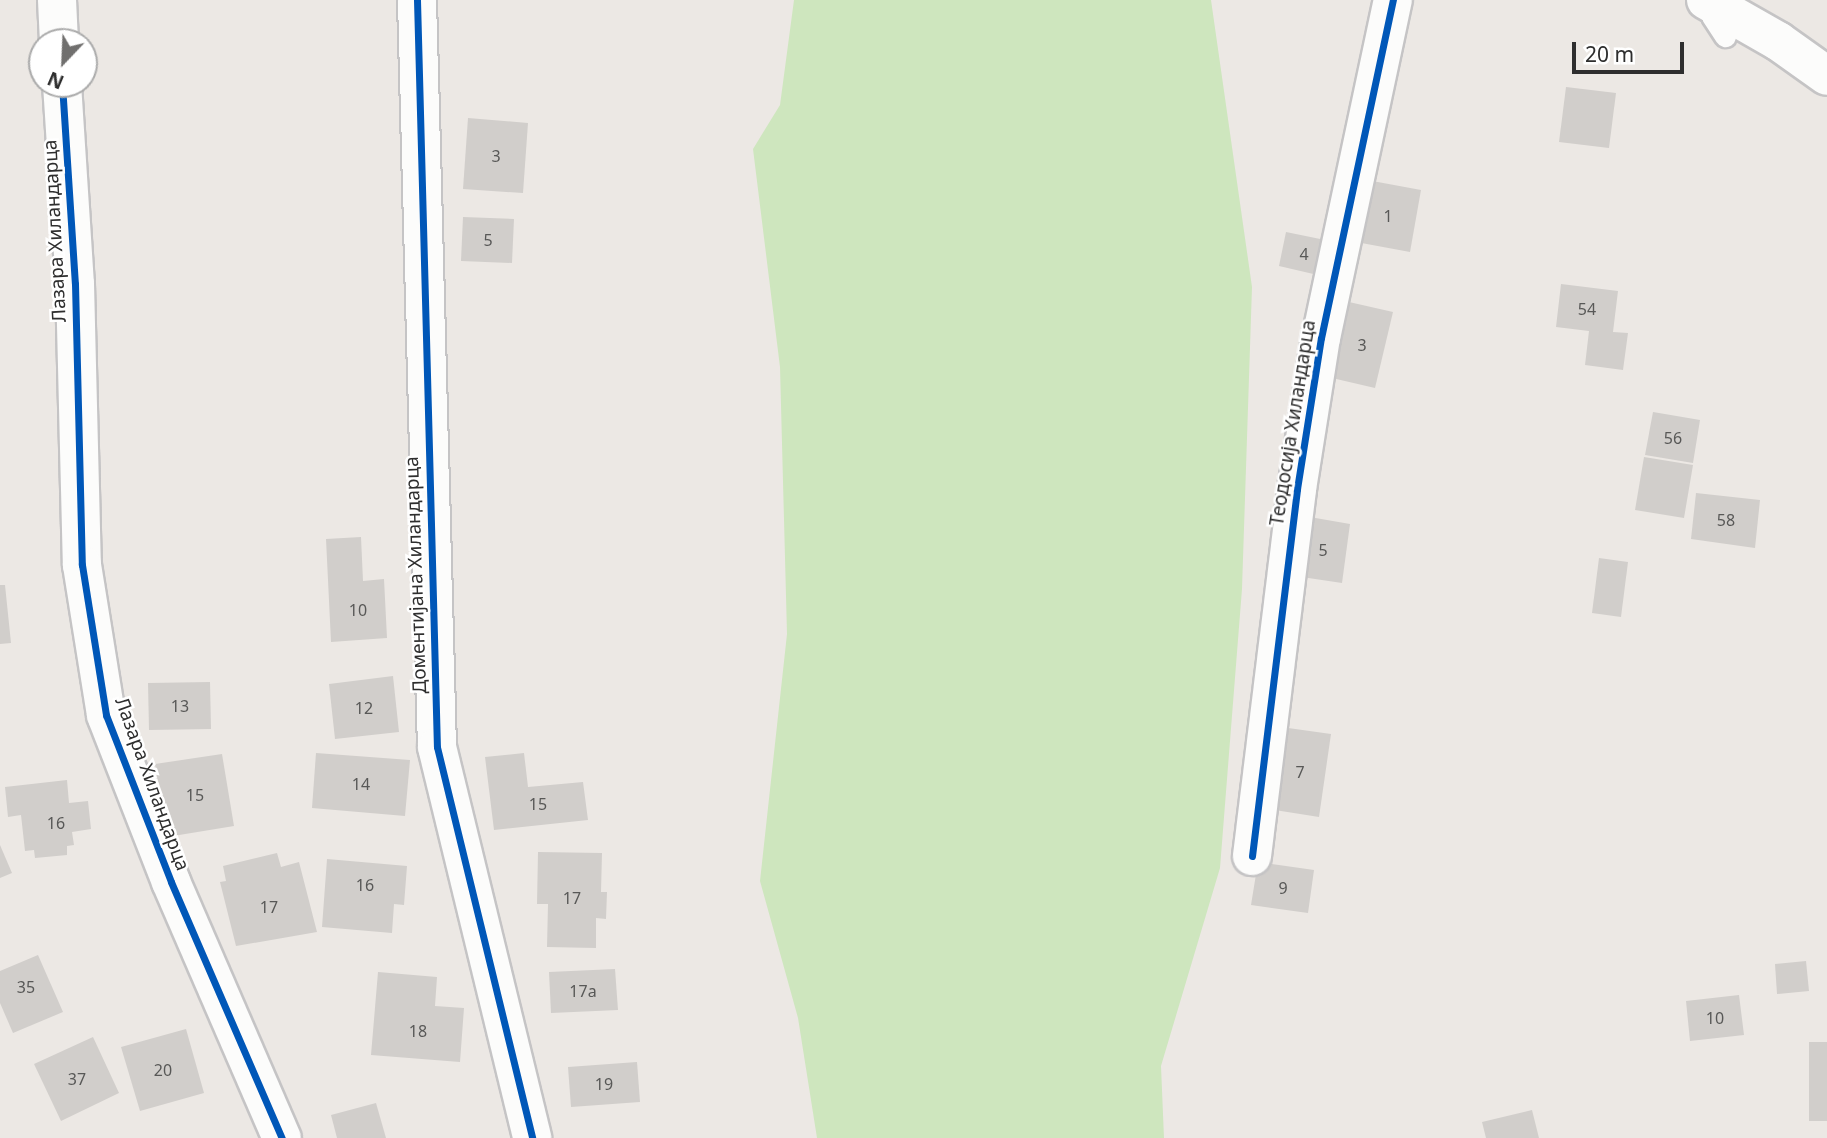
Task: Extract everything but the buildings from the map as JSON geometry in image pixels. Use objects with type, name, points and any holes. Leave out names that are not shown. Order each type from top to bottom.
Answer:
[{"type":"street","points":[[57,0],[59,28]]},
{"type":"street","name":"Доментијана Хиландарца","points":[[416,0],[437,747],[532,1138]]},
{"type":"street","name":"Теодосија Хиландарца","points":[[1252,856],[1319,352],[1393,0]]},
{"type":"street","points":[[1715,13],[1827,76]]},
{"type":"street","name":"Лазара Хиландарца","points":[[63,98],[75,284],[82,565],[106,715],[171,882],[282,1138]]},
{"type":"green space","points":[[794,0],[1211,0],[1252,287],[1242,589],[1220,868],[1161,1066],[1164,1138],[817,1138],[798,1018],[760,881],[787,634],[780,367],[753,149],[780,105]]},
{"type":"cycle path","points":[[417,0],[437,747],[532,1138]]},
{"type":"cycle path","points":[[1252,856],[1297,489],[1321,338],[1393,0]]},
{"type":"cycle path","points":[[63,98],[75,284],[82,565],[106,715],[171,882],[282,1138]]}]
